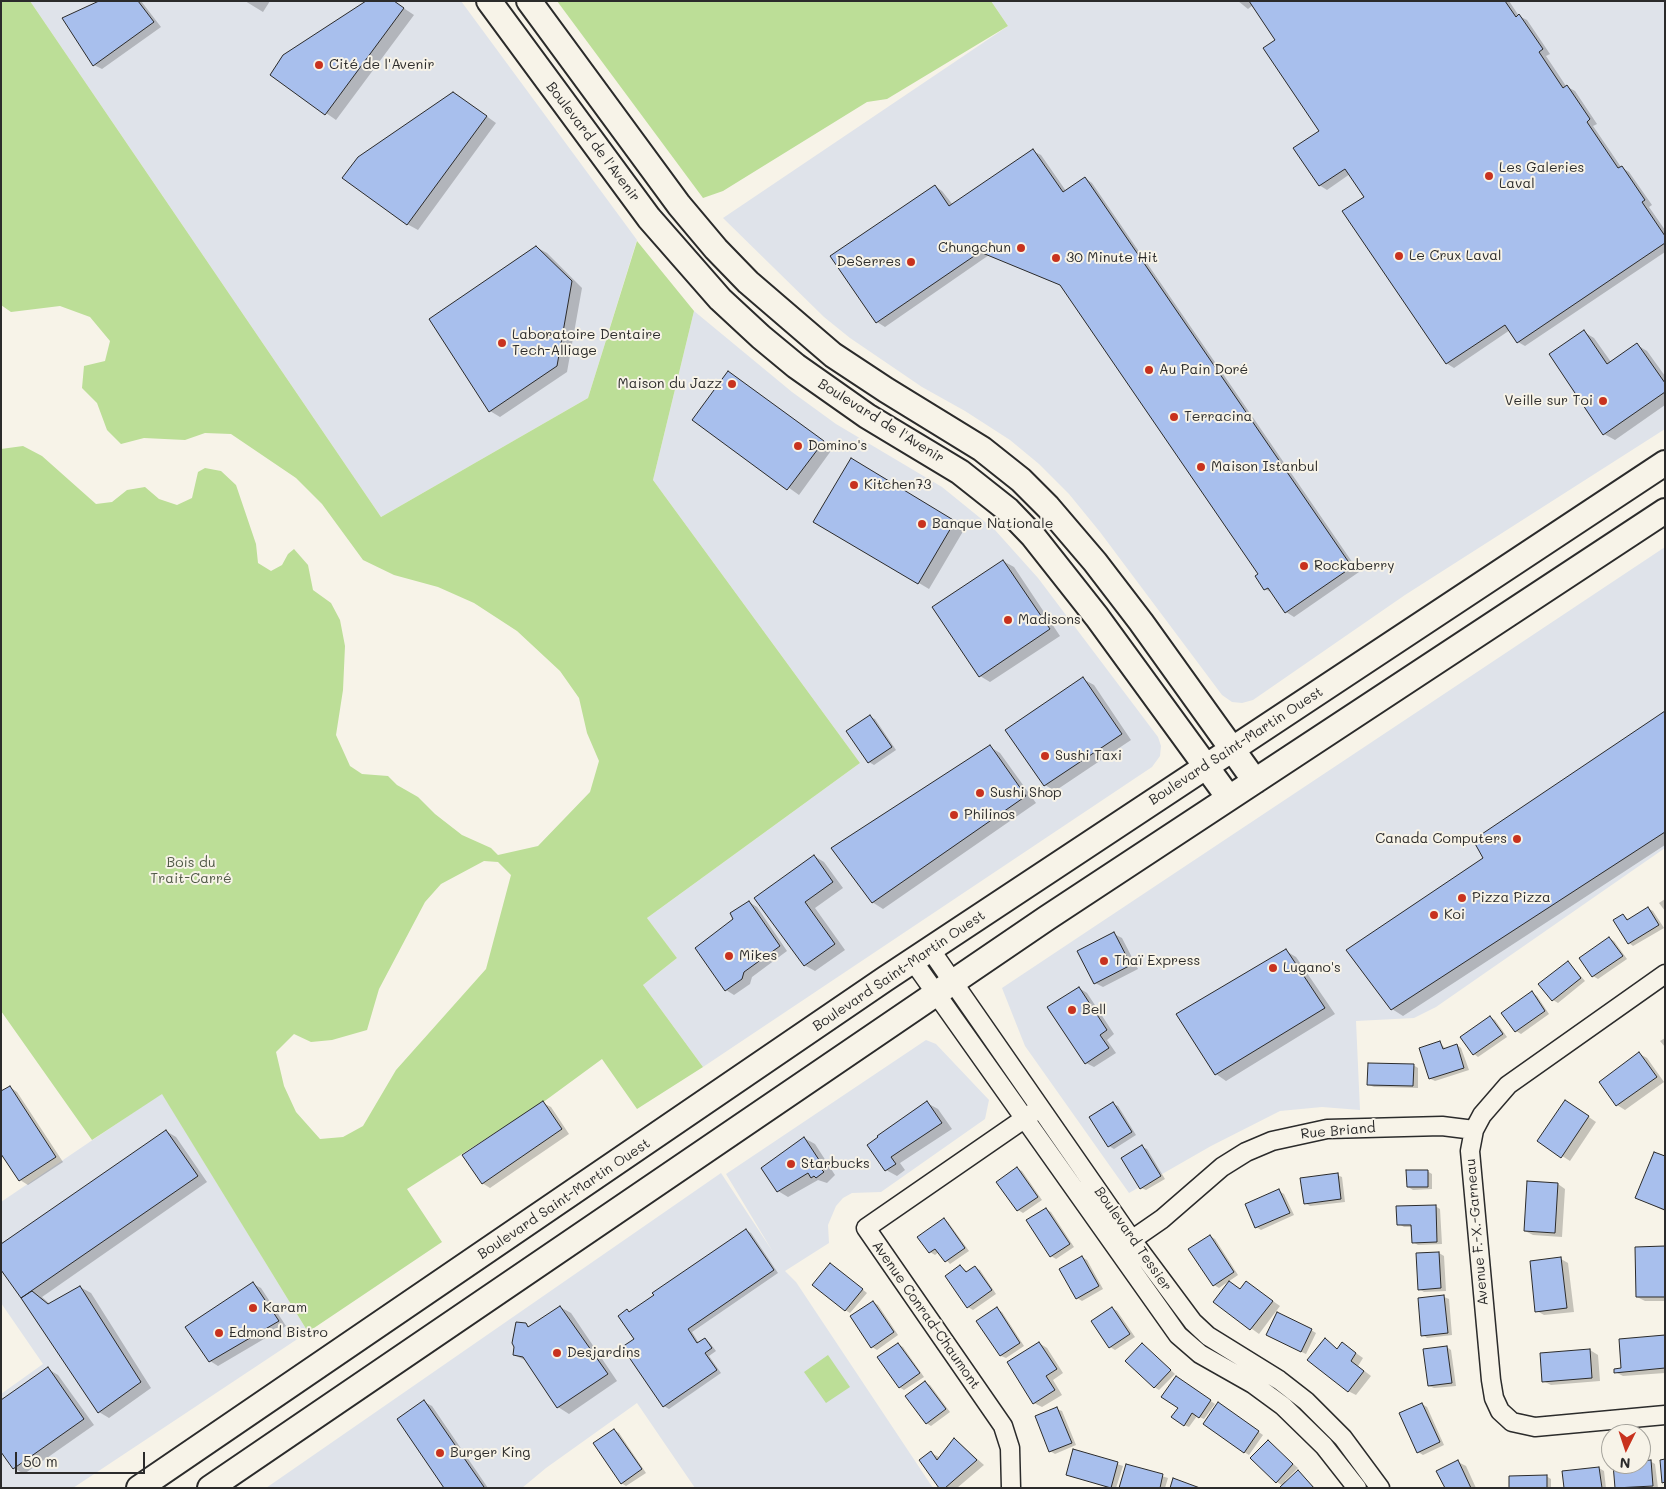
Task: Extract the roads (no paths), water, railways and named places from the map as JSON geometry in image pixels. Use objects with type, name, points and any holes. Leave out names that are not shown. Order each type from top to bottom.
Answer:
[{"type":"main road","name":"Boulevard de l'Avenir","points":[[489,1],[640,205],[706,285],[761,337],[807,374],[867,416],[947,463],[1008,510],[1033,536],[1069,580],[1229,798]]},
{"type":"main road","name":"Boulevard de l'Avenir","points":[[529,1],[679,205],[726,260],[788,318],[827,350],[864,377],[982,449],[1034,492],[1095,562],[1233,748],[1255,781]]},
{"type":"main road","name":"Boulevard Saint-Martin Ouest","points":[[138,1488],[921,955],[1665,463]]},
{"type":"main road","points":[[210,1488],[945,988],[1229,798],[1665,511]]},
{"type":"street","name":"Boulevard Tessier","points":[[921,955],[1040,1107],[1125,1244],[1172,1327],[1185,1342],[1204,1357],[1253,1384],[1284,1406],[1324,1446],[1357,1488]]},
{"type":"street","name":"Avenue F.-X.-Garneau","points":[[1665,974],[1508,1085],[1489,1104],[1474,1130],[1470,1151],[1490,1380],[1494,1398],[1500,1412],[1512,1422],[1536,1427],[1665,1415]]},
{"type":"street","name":"Boulevard Tessier","points":[[945,988],[1025,1118],[1125,1244],[1192,1322],[1208,1336],[1279,1380],[1306,1401],[1343,1438],[1380,1488]]},
{"type":"street","name":"Avenue Conrad-Chaumont","points":[[1011,1488],[1010,1448],[1002,1426],[866,1228],[1040,1107]]},
{"type":"street","name":"Rue Briand","points":[[1125,1244],[1162,1219],[1222,1167],[1246,1152],[1279,1139],[1313,1131],[1341,1128],[1442,1126],[1474,1130]]},
{"type":"place","name":"Cité de l'Avenir","points":[[319,65]]},
{"type":"place","name":"Les Galeries Laval","points":[[1489,176]]},
{"type":"place","name":"Chungchun","points":[[1021,248]]},
{"type":"place","name":"Le Crux Laval","points":[[1399,256]]},
{"type":"place","name":"30 Minute Hit","points":[[1056,258]]},
{"type":"place","name":"DeSerres","points":[[911,262]]},
{"type":"place","name":"Laboratoire Dentaire Tech-Alliage","points":[[502,343]]},
{"type":"place","name":"Au Pain Doré","points":[[1149,370]]},
{"type":"place","name":"Maison du Jazz","points":[[732,384]]},
{"type":"place","name":"Veille sur Toi","points":[[1603,401]]},
{"type":"place","name":"Terracina","points":[[1174,417]]},
{"type":"place","name":"Domino's","points":[[798,446]]},
{"type":"place","name":"Maison Istanbul","points":[[1201,467]]},
{"type":"place","name":"Kitchen73","points":[[854,485]]},
{"type":"place","name":"Banque Nationale","points":[[922,524]]},
{"type":"place","name":"Rockaberry","points":[[1304,566]]},
{"type":"place","name":"Madisons","points":[[1008,620]]},
{"type":"place","name":"Sushi Taxi","points":[[1045,756]]},
{"type":"place","name":"Sushi Shop","points":[[980,793]]},
{"type":"place","name":"Philinos","points":[[954,815]]},
{"type":"place","name":"Canada Computers","points":[[1517,839]]},
{"type":"place","name":"Pizza Pizza","points":[[1462,898]]},
{"type":"place","name":"Koi","points":[[1434,915]]},
{"type":"place","name":"Mikes","points":[[729,956]]},
{"type":"place","name":"Thaï Express","points":[[1104,961]]},
{"type":"place","name":"Lugano's","points":[[1273,968]]},
{"type":"place","name":"Bell","points":[[1072,1010]]},
{"type":"place","name":"Starbucks","points":[[791,1164]]},
{"type":"place","name":"Karam","points":[[253,1308]]},
{"type":"place","name":"Edmond Bistro","points":[[219,1333]]},
{"type":"place","name":"Desjardins","points":[[557,1353]]},
{"type":"place","name":"Burger King","points":[[440,1453]]},
{"type":"park label","name":"Bois du Trait-Carré","points":[[191,872]]}]
